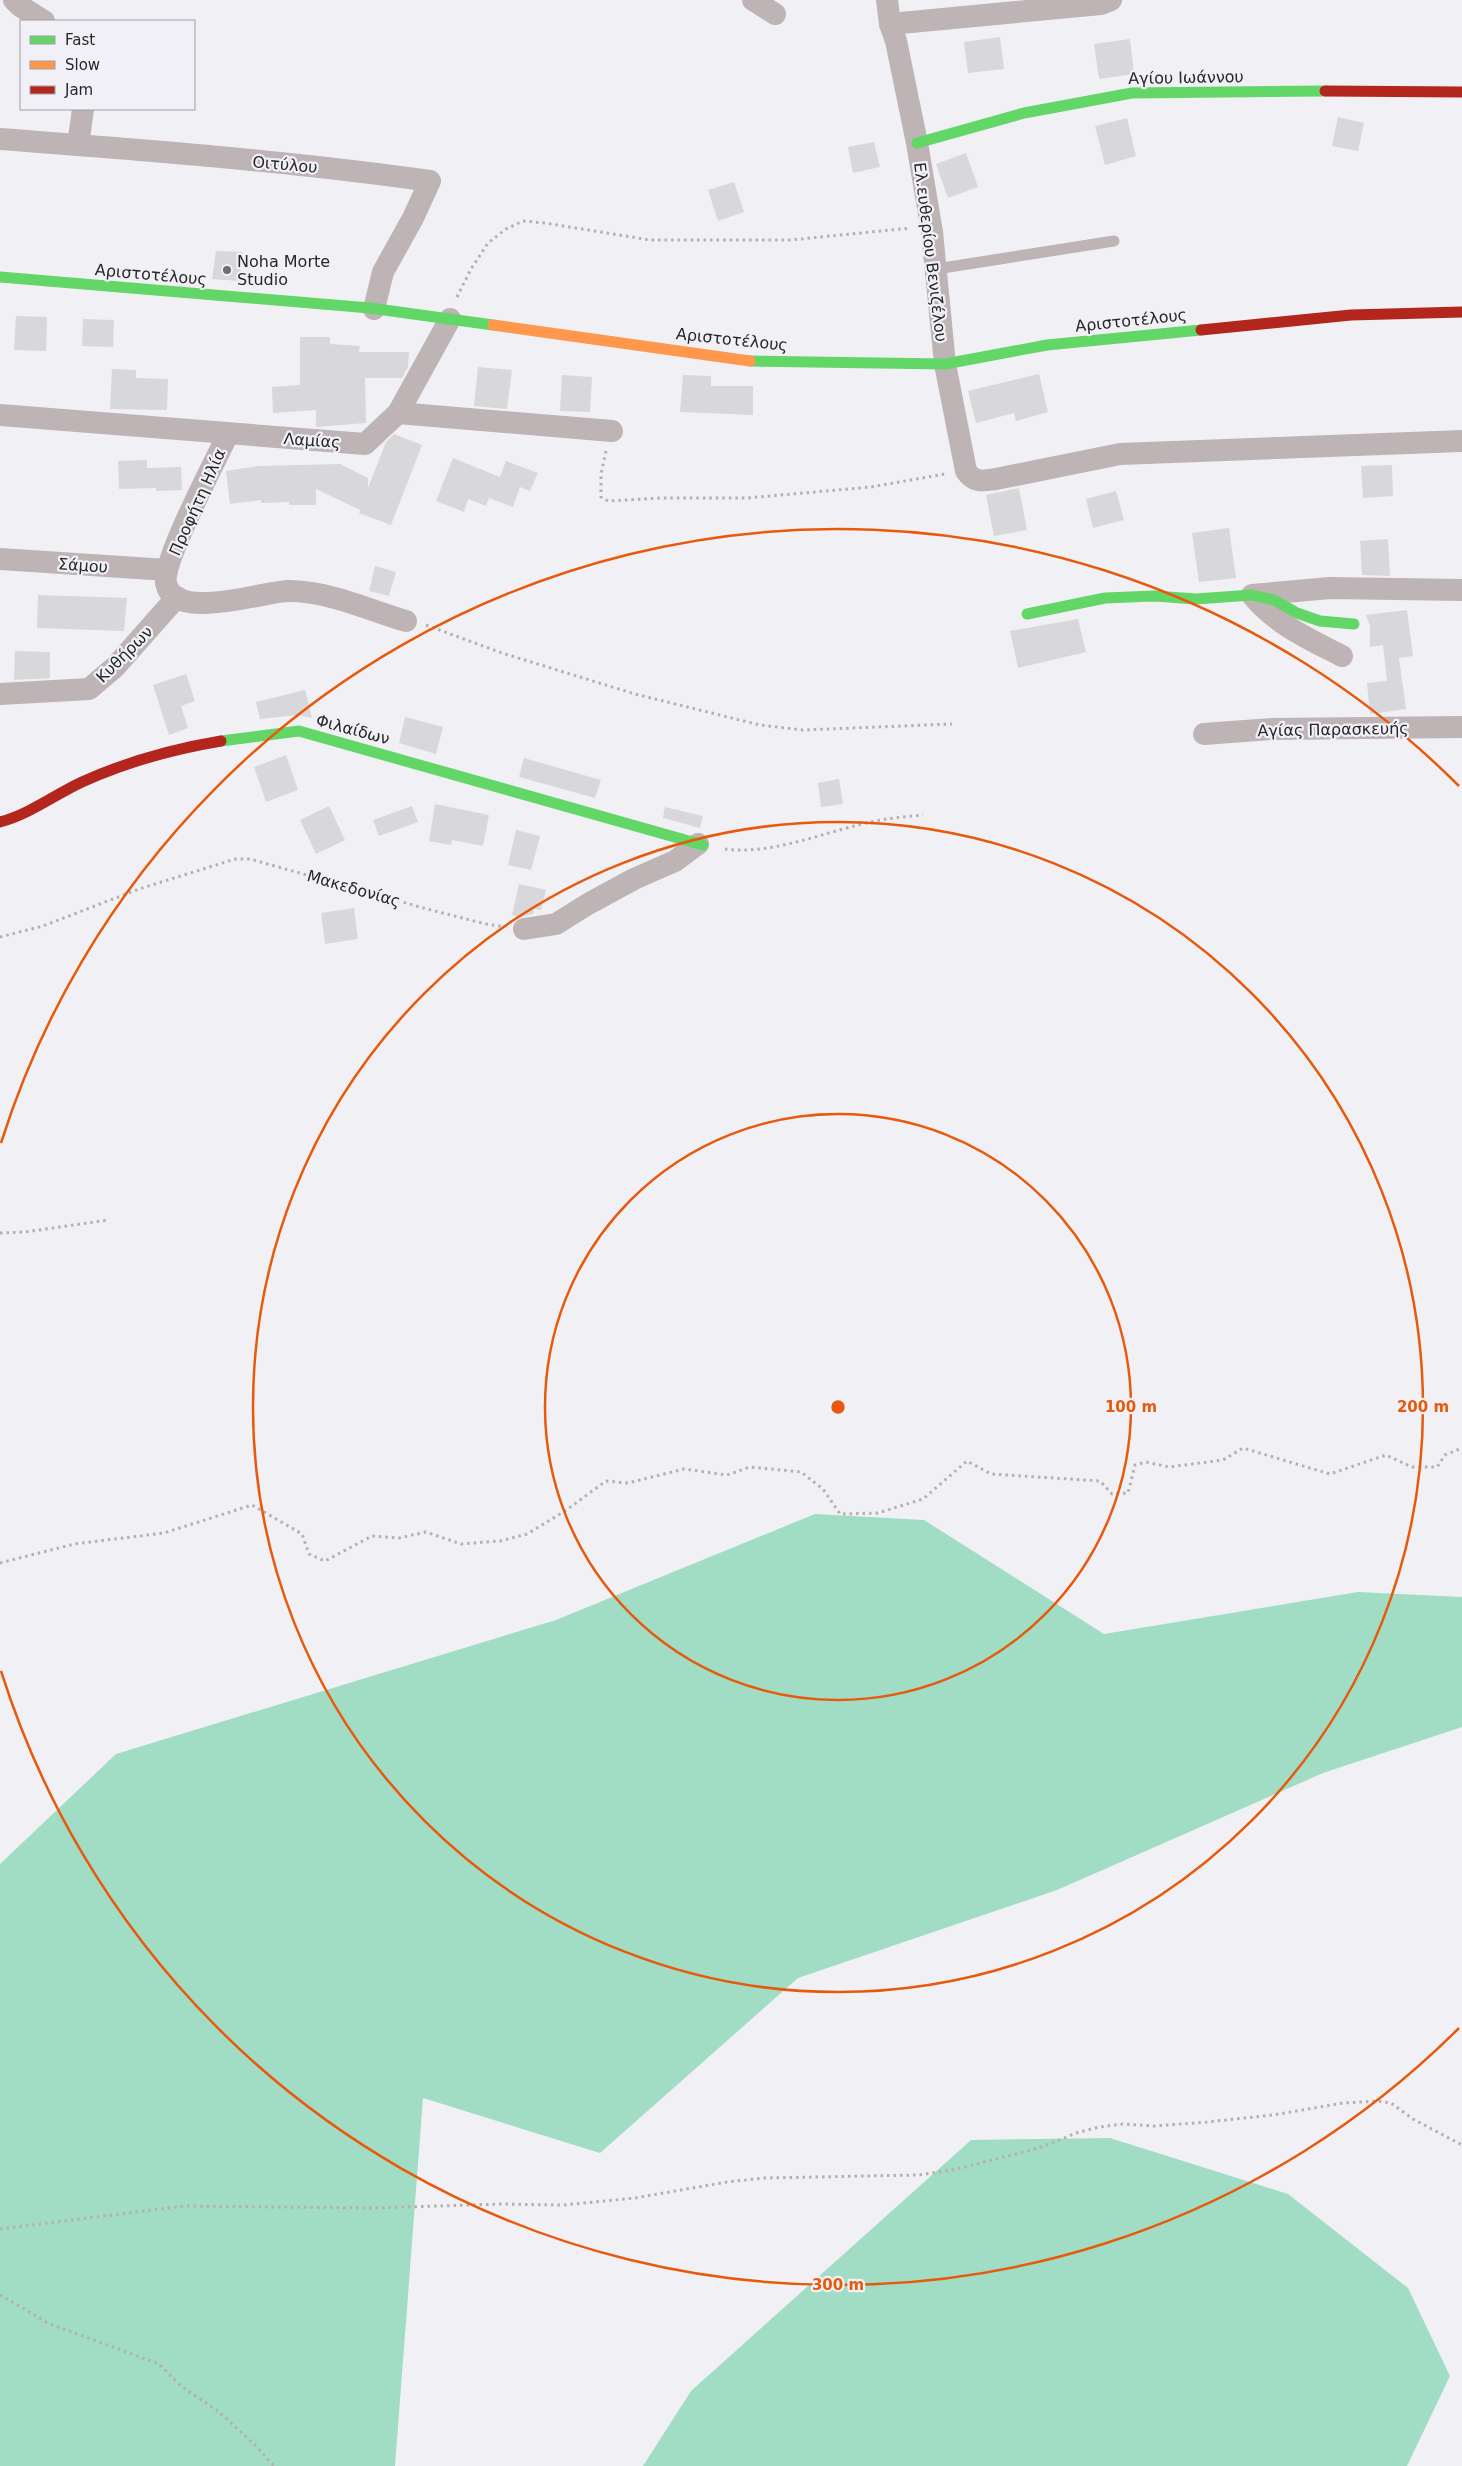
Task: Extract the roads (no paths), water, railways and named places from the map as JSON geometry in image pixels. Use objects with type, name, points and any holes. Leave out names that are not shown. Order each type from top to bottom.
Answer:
[{"type":"street","points":[[14,0],[43,20]]},
{"type":"street","points":[[753,0],[774,14]]},
{"type":"street","name":"Ελ.ευθερίου Βενιζέλου","points":[[887,0],[890,24],[896,41],[917,143],[936,269],[945,364],[966,471],[970,478],[978,482],[1120,454],[1462,441]]},
{"type":"street","points":[[890,24],[1101,4],[1111,0]]},
{"type":"street","name":"Αγίου Ιωάννου","points":[[917,143],[947,133],[1088,99],[1132,93],[1415,90],[1462,92]]},
{"type":"street","points":[[78,145],[83,110]]},
{"type":"street","name":"Οιτύλου","points":[[0,139],[342,169],[430,181],[413,218],[383,272],[374,309]]},
{"type":"street","name":"Αριστοτέλους","points":[[0,277],[374,309],[761,362],[945,364],[1047,345],[1351,315],[1462,312]]},
{"type":"street","name":"Λαμίας","points":[[0,415],[365,444],[398,413],[450,319]]},
{"type":"street","points":[[398,413],[612,431]]},
{"type":"street","name":"Προφήτη Ηλία","points":[[178,597],[166,585],[167,570],[181,532],[228,434]]},
{"type":"street","name":"Σάμου","points":[[0,559],[167,570]]},
{"type":"street","points":[[1027,614],[1105,598],[1154,596],[1196,599],[1330,588],[1462,590]]},
{"type":"street","points":[[178,597],[188,604],[207,605],[289,591],[318,595],[406,621]]},
{"type":"street","points":[[1252,594],[1274,600],[1297,613],[1320,621],[1354,624]]},
{"type":"street","points":[[1252,594],[1264,610],[1285,625],[1342,656]]},
{"type":"street","name":"Κυθήρων","points":[[0,694],[88,689],[115,667],[178,597]]},
{"type":"street","name":"Αγίας Παρασκευής","points":[[1204,734],[1282,728],[1462,727]]},
{"type":"street","name":"Φιλαίδων","points":[[0,822],[30,811],[69,788],[110,770],[152,757],[253,734],[299,731],[700,845]]},
{"type":"street","points":[[524,929],[556,924],[611,891],[675,861],[700,845]]},
{"type":"lane","points":[[936,269],[1114,241]]},
{"type":"place","name":"Noha Morte Studio","points":[[227,270]]}]
